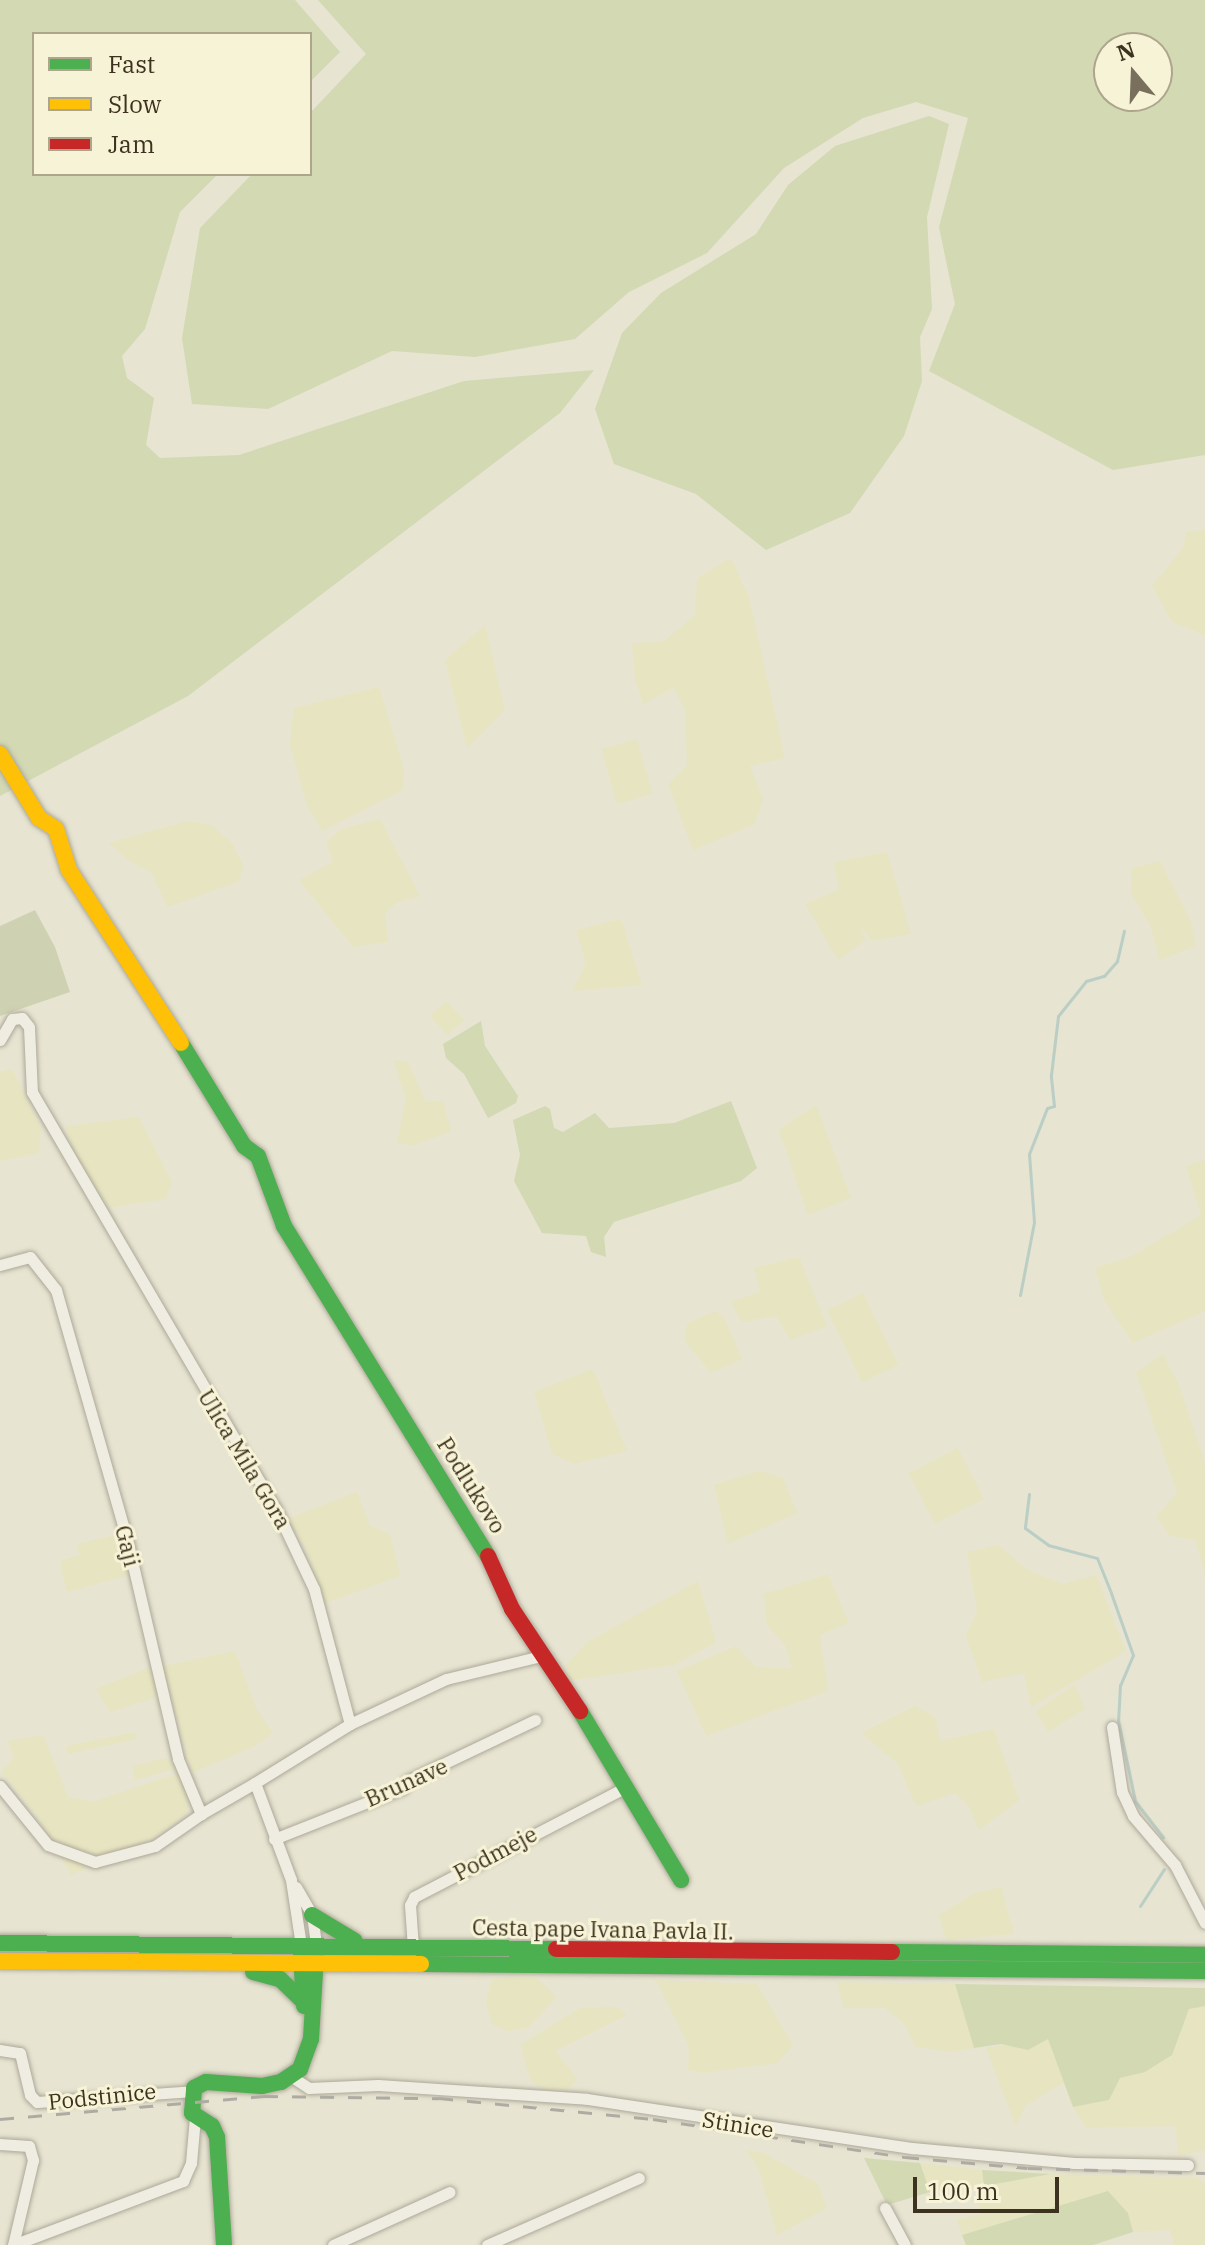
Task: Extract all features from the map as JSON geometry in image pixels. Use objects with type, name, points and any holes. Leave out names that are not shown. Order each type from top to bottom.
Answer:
[{"type":"main road","name":"Podlukovo","points":[[0,754],[39,818],[56,829],[69,870],[109,938],[147,986],[244,1146],[258,1156],[284,1226],[484,1546],[512,1609],[545,1655],[681,1880]]},
{"type":"main road","points":[[312,1915],[328,1929],[369,1946]]},
{"type":"main road","name":"Cesta pape Ivana Pavla II.","points":[[0,1943],[1205,1955]]},
{"type":"main road","points":[[224,2245],[217,2137],[212,2126],[195,2117],[193,2091],[201,2083],[244,2088],[292,2077],[306,2061],[311,2039],[308,1945]]},
{"type":"main road","points":[[1112,1955],[1205,1946]]},
{"type":"main road","name":"Cesta pape Ivana Pavla II.","points":[[0,1961],[1205,1971]]},
{"type":"main road","points":[[236,1964],[280,1979],[304,2002]]},
{"type":"main road","points":[[308,1965],[304,2002],[311,2039]]},
{"type":"main road","points":[[1127,1972],[1155,1979],[1205,1981]]},
{"type":"street","name":"Ulica Mila Gora","points":[[0,1040],[12,1019],[22,1018],[29,1027],[32,1092],[301,1556],[331,1644],[350,1724]]},
{"type":"street","name":"Gaji","points":[[0,1265],[30,1257],[56,1290],[126,1535],[178,1759],[201,1814]]},
{"type":"street","points":[[0,1786],[48,1845],[95,1862],[155,1846],[201,1814],[350,1724],[446,1679],[545,1655]]},
{"type":"street","name":"Brunave","points":[[274,1839],[403,1788],[407,1781],[535,1720]]},
{"type":"street","points":[[1112,1727],[1122,1792],[1133,1816],[1175,1865],[1205,1923]]},
{"type":"street","points":[[255,1783],[291,1880],[308,1945]]},
{"type":"street","name":"Podmeje","points":[[413,1947],[410,1905],[414,1897],[624,1788]]},
{"type":"street","points":[[291,1880],[312,1915],[308,1945]]},
{"type":"street","name":"Podstinice","points":[[0,2050],[20,2053],[30,2095],[37,2102],[193,2091]]},
{"type":"street","name":"Stinice","points":[[292,2077],[309,2088],[378,2085],[587,2099],[912,2148],[1074,2163],[1188,2165]]},
{"type":"street","points":[[13,2245],[183,2181],[191,2163],[195,2117]]},
{"type":"street","points":[[0,2144],[29,2146],[33,2160],[13,2245]]},
{"type":"street","points":[[487,2245],[639,2178]]},
{"type":"street","points":[[333,2245],[450,2192]]},
{"type":"street","points":[[885,2208],[905,2245]]},
{"type":"shaded area","points":[[1205,530],[1205,635],[1172,622],[1152,586],[1184,546],[1186,532]]},
{"type":"shaded area","points":[[731,558],[749,597],[785,758],[750,766],[763,799],[755,824],[693,850],[668,784],[687,766],[685,709],[673,688],[643,704],[635,679],[632,643],[663,642],[695,615],[697,578]]},
{"type":"shaded area","points":[[485,625],[505,710],[467,748],[445,660]]},
{"type":"shaded area","points":[[379,687],[404,769],[403,790],[322,831],[307,805],[290,745],[294,708]]},
{"type":"shaded area","points":[[637,739],[653,794],[617,804],[601,749]]},
{"type":"shaded area","points":[[380,819],[420,896],[396,903],[385,913],[388,942],[353,947],[299,880],[333,862],[326,842],[342,829]]},
{"type":"shaded area","points":[[187,821],[211,825],[232,843],[244,867],[238,882],[167,907],[152,873],[129,861],[109,843]]},
{"type":"shaded area","points":[[887,852],[911,934],[872,941],[859,925],[866,940],[838,960],[805,904],[839,890],[834,862]]},
{"type":"shaded area","points":[[1160,861],[1191,921],[1196,946],[1160,960],[1150,925],[1131,893],[1132,868]]},
{"type":"shaded area","points":[[621,919],[642,985],[573,991],[586,963],[576,930]]},
{"type":"shaded area","points":[[446,1001],[464,1020],[448,1035],[430,1016]]},
{"type":"shaded area","points":[[394,1060],[408,1062],[425,1101],[443,1101],[451,1131],[412,1146],[397,1142],[406,1100]]},
{"type":"shaded area","points":[[12,1069],[41,1128],[39,1153],[0,1161],[0,1072]]},
{"type":"shaded area","points":[[816,1105],[851,1198],[808,1215],[779,1130]]},
{"type":"shaded area","points":[[139,1117],[172,1182],[166,1199],[107,1208],[71,1147],[66,1126]]},
{"type":"shaded area","points":[[1205,1160],[1205,1311],[1133,1343],[1105,1302],[1095,1268],[1132,1256],[1201,1215],[1186,1166]]},
{"type":"shaded area","points":[[799,1257],[827,1326],[791,1340],[776,1316],[742,1322],[730,1302],[760,1292],[754,1268]]},
{"type":"shaded area","points":[[863,1293],[898,1365],[862,1382],[827,1311]]},
{"type":"shaded area","points":[[716,1311],[725,1319],[742,1359],[711,1373],[684,1340],[687,1323]]},
{"type":"shaded area","points":[[1163,1354],[1180,1387],[1205,1463],[1205,1572],[1195,1540],[1170,1536],[1156,1517],[1177,1493],[1136,1372]]},
{"type":"shaded area","points":[[593,1369],[627,1451],[574,1464],[552,1454],[534,1392]]},
{"type":"shaded area","points":[[958,1448],[984,1499],[935,1524],[909,1473]]},
{"type":"shaded area","points":[[759,1471],[783,1478],[797,1513],[728,1544],[714,1485]]},
{"type":"shaded area","points":[[357,1492],[370,1526],[390,1534],[400,1576],[323,1604],[305,1547],[287,1519]]},
{"type":"shaded area","points":[[121,1534],[129,1575],[67,1592],[60,1561],[80,1555],[77,1544]]},
{"type":"shaded area","points":[[998,1545],[1030,1571],[1064,1584],[1096,1575],[1126,1651],[1031,1707],[1024,1673],[982,1682],[966,1636],[977,1611],[967,1552]]},
{"type":"shaded area","points":[[828,1574],[849,1623],[820,1635],[828,1691],[706,1736],[677,1671],[736,1646],[756,1667],[792,1668],[785,1645],[767,1626],[764,1594]]},
{"type":"shaded area","points":[[698,1581],[716,1642],[674,1665],[568,1681],[566,1665],[587,1642]]},
{"type":"shaded area","points":[[235,1651],[256,1708],[273,1733],[257,1745],[192,1773],[163,1666]]},
{"type":"shaded area","points":[[151,1667],[159,1696],[110,1712],[96,1689]]},
{"type":"shaded area","points":[[1075,1685],[1085,1709],[1048,1732],[1036,1711]]},
{"type":"shaded area","points":[[915,1706],[935,1717],[940,1741],[994,1729],[1019,1800],[979,1830],[968,1805],[955,1793],[916,1806],[898,1764],[861,1733]]},
{"type":"shaded area","points":[[135,1732],[136,1739],[68,1754],[66,1746]]},
{"type":"shaded area","points":[[43,1735],[68,1797],[92,1802],[180,1773],[189,1797],[186,1814],[155,1837],[71,1875],[36,1814],[1,1772],[14,1758],[8,1741]]},
{"type":"shaded area","points":[[166,1758],[178,1768],[135,1780],[132,1766]]},
{"type":"shaded area","points":[[1001,1887],[1014,1934],[946,1940],[939,1915],[973,1894]]},
{"type":"shaded area","points":[[535,1977],[557,1997],[528,2028],[506,2031],[492,2024],[486,2002],[492,1980]]},
{"type":"shaded area","points":[[656,1980],[757,1984],[793,2045],[778,2063],[703,2073],[688,2070],[689,2046]]},
{"type":"shaded area","points":[[837,1982],[955,1984],[974,2048],[952,2052],[916,2047],[905,2025],[885,2008],[844,2008]]},
{"type":"shaded area","points":[[1205,2006],[1205,2150],[1178,2156],[1176,2126],[1086,2128],[1073,2107],[1109,2100],[1120,2078],[1145,2071],[1189,2008]]},
{"type":"shaded area","points":[[616,2007],[627,2015],[555,2051],[578,2079],[567,2090],[550,2091],[531,2082],[520,2045],[580,2008]]},
{"type":"shaded area","points":[[1048,2039],[1065,2082],[1026,2105],[1016,2127],[986,2048]]},
{"type":"shaded area","points":[[746,2150],[764,2153],[818,2184],[827,2208],[777,2235],[759,2170]]},
{"type":"shaded area","points":[[920,2163],[982,2170],[985,2186],[1051,2174],[1196,2178],[1205,2184],[1205,2245],[1175,2245],[1169,2230],[1133,2232],[1128,2213],[1063,2205],[962,2235],[957,2220],[980,2214],[975,2187],[930,2192]]},
{"type":"green space","points":[[0,0],[295,0],[340,52],[312,80],[312,32],[32,32],[32,176],[216,176],[180,212],[145,329],[122,356],[127,378],[154,398],[146,445],[160,458],[239,455],[464,381],[594,370],[560,413],[188,696],[0,796]]},
{"type":"green space","points":[[318,0],[1205,0],[1205,455],[1113,470],[929,371],[955,304],[939,227],[968,118],[916,102],[863,118],[784,168],[707,253],[629,292],[575,339],[475,357],[392,351],[268,409],[192,404],[182,338],[200,228],[250,176],[312,176],[312,111],[366,54]]},
{"type":"green space","points":[[929,116],[949,124],[927,217],[932,309],[920,337],[922,381],[904,436],[850,513],[766,550],[696,494],[614,464],[595,409],[622,333],[661,293],[756,234],[788,185],[835,146]]},
{"type":"green space","points":[[35,910],[55,947],[70,992],[0,1016],[0,926]]},
{"type":"green space","points":[[481,1021],[485,1046],[518,1096],[516,1103],[488,1118],[464,1074],[446,1058],[443,1044]]},
{"type":"green space","points":[[731,1101],[757,1168],[741,1181],[614,1222],[604,1237],[606,1257],[591,1252],[586,1236],[542,1233],[514,1181],[520,1155],[513,1120],[545,1106],[550,1109],[554,1128],[563,1132],[595,1113],[609,1128],[674,1123]]},
{"type":"green space","points":[[955,1984],[1205,1988],[1205,2006],[1189,2009],[1172,2055],[1145,2072],[1120,2078],[1109,2100],[1073,2107],[1048,2039],[1028,2050],[1001,2044],[974,2048]]},
{"type":"green space","points":[[864,2158],[920,2163],[930,2192],[887,2205]]},
{"type":"green space","points":[[982,2170],[1051,2174],[984,2186]]},
{"type":"green space","points":[[1108,2191],[1128,2213],[1133,2232],[1093,2245],[966,2245],[962,2235]]},
{"type":"waterway","points":[[1020,1295],[1034,1222],[1029,1154],[1047,1108],[1054,1106],[1051,1075],[1058,1016],[1086,981],[1104,976],[1117,961],[1124,931]]},
{"type":"waterway","points":[[1029,1494],[1025,1528],[1048,1545],[1097,1558],[1111,1593],[1133,1655],[1120,1685],[1118,1720],[1135,1801],[1163,1837]]},
{"type":"waterway","points":[[1140,1906],[1164,1869]]},
{"type":"railway","points":[[0,2119],[264,2096],[439,2098],[653,2119],[905,2157],[1028,2168],[1205,2173]]},
{"type":"traffic: fast","points":[[181,1043],[244,1146],[258,1156],[284,1226],[488,1556]]},
{"type":"traffic: fast","points":[[580,1711],[681,1880]]},
{"type":"traffic: fast","points":[[312,1915],[355,1941]]},
{"type":"traffic: fast","points":[[0,1943],[556,1949]]},
{"type":"traffic: fast","points":[[892,1952],[1205,1955]]},
{"type":"traffic: fast","points":[[301,1953],[304,2006]]},
{"type":"traffic: fast","points":[[224,2245],[217,2137],[212,2126],[192,2113],[194,2088],[206,2082],[262,2086],[281,2082],[300,2069],[311,2039],[316,1954]]},
{"type":"traffic: fast","points":[[421,1964],[1205,1971]]},
{"type":"traffic: fast","points":[[253,1972],[280,1979],[304,2002]]},
{"type":"traffic: slow","points":[[0,754],[39,818],[56,829],[69,870],[181,1043]]},
{"type":"traffic: slow","points":[[0,1961],[421,1964]]},
{"type":"traffic: jam","points":[[488,1556],[512,1609],[580,1711]]},
{"type":"traffic: jam","points":[[556,1949],[892,1952]]}]
